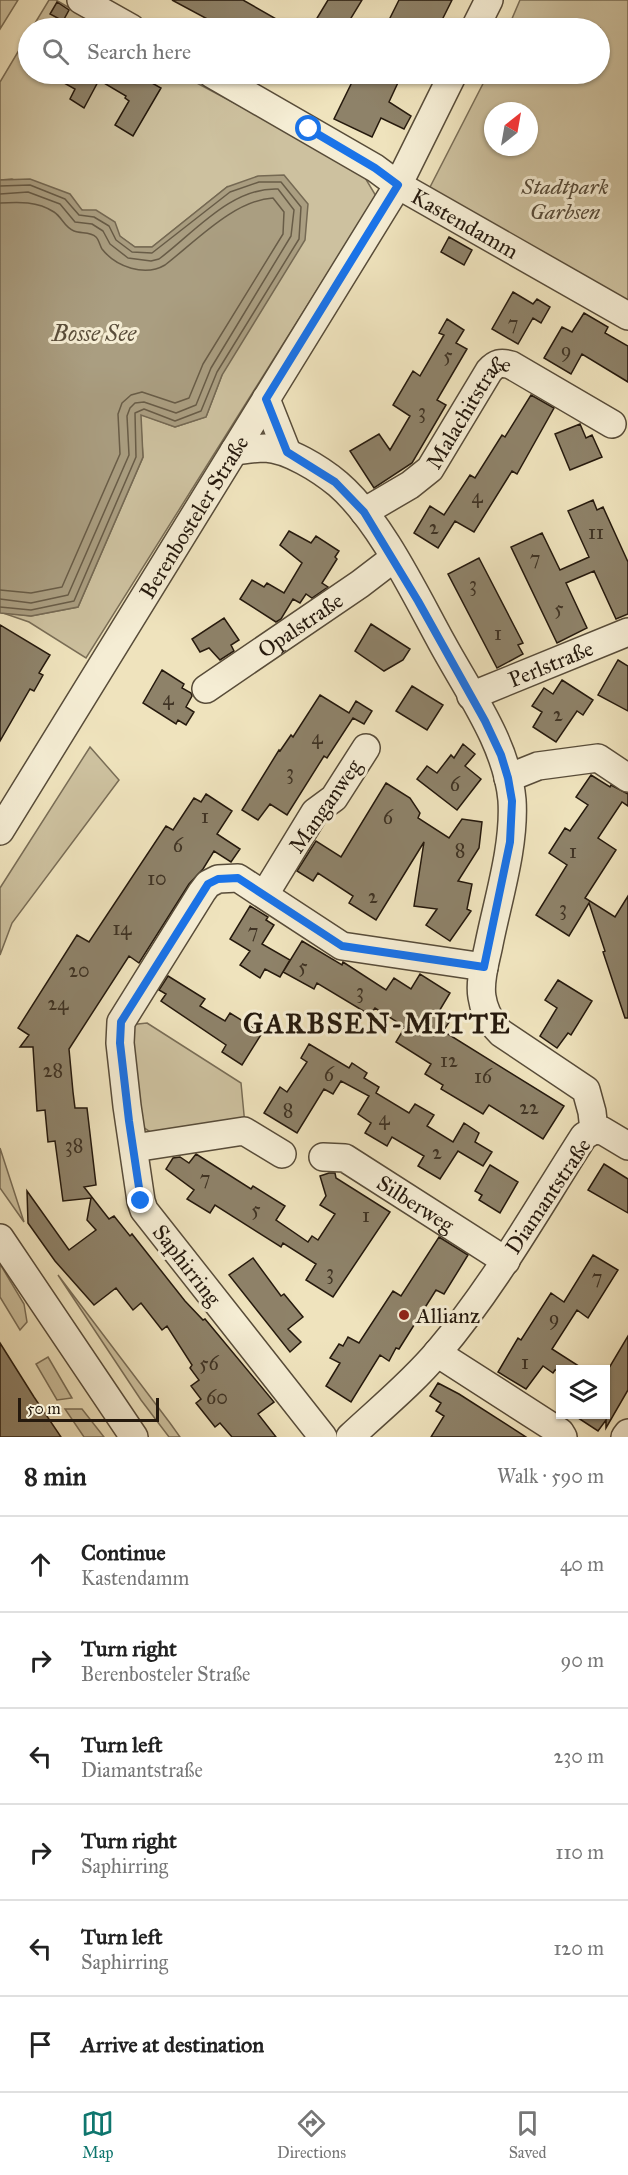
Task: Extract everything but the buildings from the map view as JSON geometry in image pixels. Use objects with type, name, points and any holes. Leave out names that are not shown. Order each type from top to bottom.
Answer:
[{"type":"street","points":[[81,0],[114,18]]},
{"type":"street","points":[[480,18],[489,0]]},
{"type":"street","name":"Kastendamm","points":[[229,84],[375,168],[398,185],[628,316]]},
{"type":"street","name":"Berenbosteler Straße","points":[[0,831],[398,185],[448,84]]},
{"type":"street","name":"Malachitstraße","points":[[364,512],[410,485],[430,469],[495,364],[511,365],[612,424]]},
{"type":"street","points":[[266,399],[287,452]]},
{"type":"street","name":"Diamantstraße","points":[[234,451],[266,448],[287,452],[335,482],[364,512],[394,558],[471,696],[501,755],[512,801],[510,842],[484,967],[482,996],[493,1025],[513,1042],[580,1084],[585,1090],[592,1112],[594,1130],[584,1136],[506,1261],[437,1353],[411,1382],[350,1437]]},
{"type":"street","name":"Opalstraße","points":[[206,689],[360,584],[394,558]]},
{"type":"street","name":"Perlstraße","points":[[471,696],[628,632]]},
{"type":"street","name":"Manganweg","points":[[265,894],[315,812],[334,798],[366,748]]},
{"type":"street","points":[[508,778],[538,766],[598,758],[628,778]]},
{"type":"street","name":"Saphirring","points":[[323,1437],[144,1210],[120,1043],[119,1030],[123,1015],[208,884],[218,879],[238,878],[265,894],[277,906],[342,946],[484,967]]},
{"type":"street","points":[[594,1130],[603,1131],[628,1146]]},
{"type":"street","points":[[134,1148],[244,1131],[282,1154]]},
{"type":"street","name":"Silberweg","points":[[323,1157],[345,1158],[506,1261]]},
{"type":"street","points":[[0,1238],[134,1437]]},
{"type":"street","points":[[437,1353],[560,1432],[563,1437]]},
{"type":"street","points":[[625,1437],[628,1432]]},
{"type":"green space","points":[[0,0],[18,0],[0,29]]},
{"type":"green space","points":[[49,0],[56,0],[87,18],[38,18]]},
{"type":"green space","name":"Stadtpark Garbsen","points":[[520,0],[628,0],[628,310],[427,193],[483,84],[610,84],[610,18],[512,18]]},
{"type":"green space","points":[[18,52],[18,84],[199,84],[361,171],[376,196],[86,658],[29,622],[0,612],[31,616],[78,607],[143,457],[140,414],[175,427],[206,417],[222,375],[227,187],[152,247],[135,247],[82,210],[12,179],[0,180],[0,82]]},
{"type":"green space","points":[[90,747],[119,780],[12,923],[0,955],[0,888]]},
{"type":"green space","points":[[147,1023],[241,1083],[245,1125],[158,1137],[138,1124],[129,1025]]},
{"type":"green space","points":[[0,1148],[24,1222],[0,1188]]},
{"type":"green space","points":[[0,1264],[24,1304],[27,1322],[20,1330],[0,1297]]},
{"type":"green space","points":[[58,1275],[180,1437],[169,1437],[141,1400]]},
{"type":"green space","points":[[48,1357],[72,1398],[57,1400],[36,1364]]},
{"type":"green space","points":[[65,1409],[82,1409],[104,1437],[84,1437]]},
{"type":"water","name":"Bosse See","points":[[284,175],[308,204],[305,240],[222,375],[206,417],[175,427],[141,415],[143,457],[78,607],[31,616],[0,613],[0,180],[30,179],[70,194],[82,210],[96,210],[115,222],[120,236],[135,247],[152,247],[227,187],[258,176]]},
{"type":"place","name":"Allianz","points":[[404,1315]]},
{"type":"district","name":"GARBSEN-MITTE","points":[[377,1023]]},
{"type":"route","points":[[141,1201],[119,1030],[123,1015],[208,884],[227,877],[238,878],[265,894],[277,906],[342,946],[484,967],[510,842],[512,801],[508,778],[501,755],[485,721],[394,558],[364,512],[335,482],[287,452],[266,399],[398,185],[375,168],[309,129]]}]
